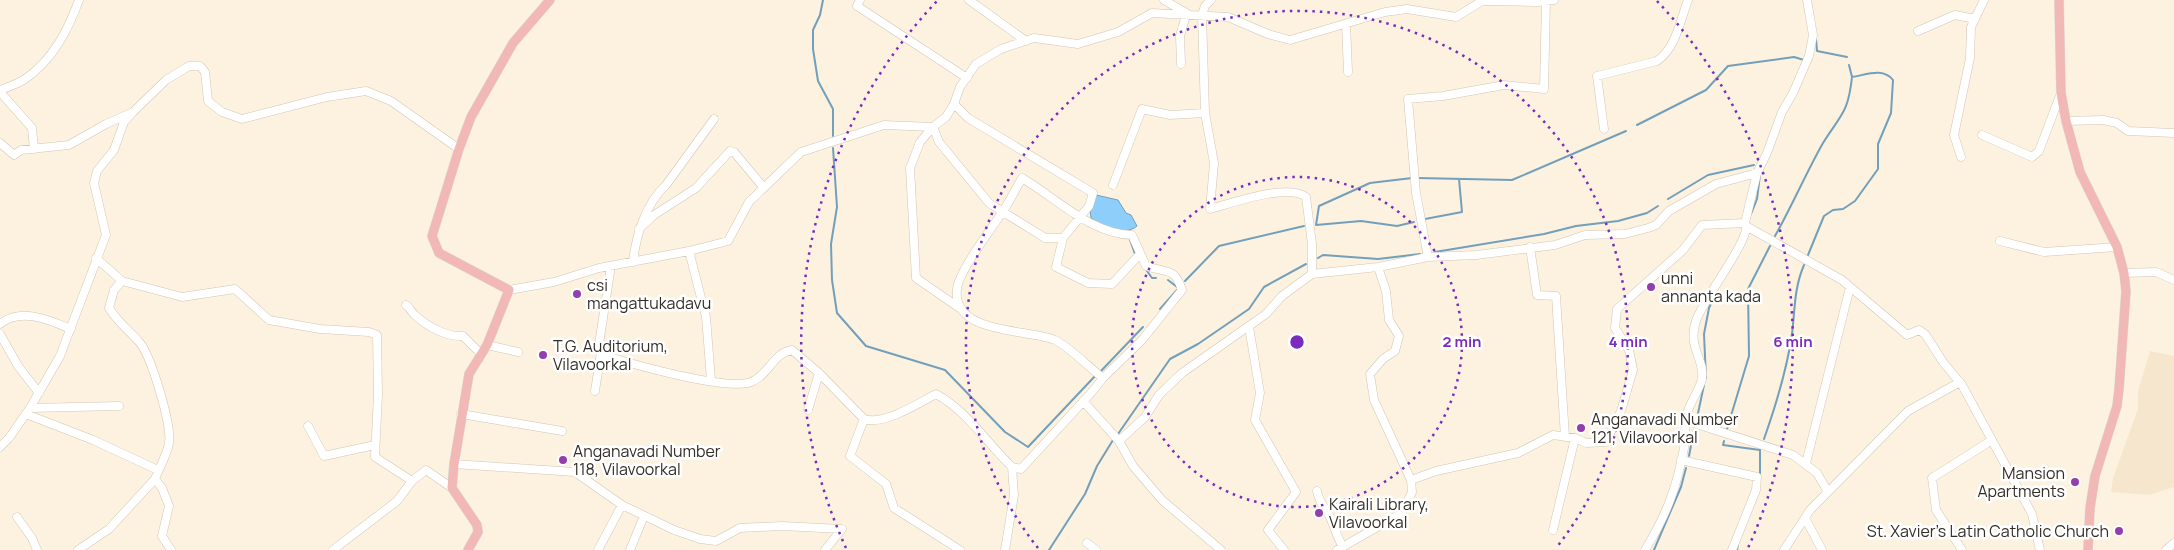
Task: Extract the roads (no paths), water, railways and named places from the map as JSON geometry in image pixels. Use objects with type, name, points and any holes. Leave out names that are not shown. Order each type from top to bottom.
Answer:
[{"type":"main road","points":[[468,550],[478,532],[477,525],[452,488],[461,414],[469,374],[487,345],[509,290],[439,254],[432,236],[471,117],[513,42],[550,0]]},
{"type":"main road","points":[[2059,0],[2058,45],[2061,94],[2066,121],[2080,172],[2117,247],[2124,273],[2126,290],[2119,389],[2116,406],[2095,476],[2090,508],[2088,550]]},
{"type":"street","points":[[34,149],[32,128],[0,91],[25,80],[53,53],[69,26],[79,0]]},
{"type":"street","points":[[860,0],[857,6],[967,78]]},
{"type":"street","points":[[969,0],[1026,41]]},
{"type":"street","points":[[1164,0],[1187,15]]},
{"type":"street","points":[[1211,0],[1205,6],[1202,15],[1205,113],[1214,163],[1210,209],[1258,196],[1294,191],[1301,193],[1306,198],[1312,244],[1312,274]]},
{"type":"street","points":[[1604,128],[1597,76],[1657,61],[1665,55],[1672,43],[1688,0]]},
{"type":"street","points":[[1645,550],[1667,513],[1681,460],[1688,413],[1702,380],[1702,371],[1696,356],[1693,334],[1696,320],[1712,289],[1746,237],[1746,225],[1757,173],[1767,153],[1782,112],[1793,93],[1809,56],[1813,35],[1807,0]]},
{"type":"street","points":[[1961,157],[1954,136],[1970,58],[1972,27],[1984,0]]},
{"type":"street","points":[[1099,376],[1056,340],[995,329],[962,310],[916,278],[910,168],[920,142],[946,117],[954,104],[960,88],[976,64],[1001,49],[1034,38],[1078,44],[1118,32],[1152,13],[1228,17],[1268,34],[1290,40],[1386,12],[1407,9],[1456,17],[1482,1],[1550,1],[1544,89],[1504,85],[1443,96],[1408,99],[1415,183],[1428,257]]},
{"type":"street","points":[[1918,31],[1955,14],[1975,20]]},
{"type":"street","points":[[1182,64],[1180,36],[1187,15]]},
{"type":"street","points":[[1346,24],[1348,72]]},
{"type":"street","points":[[0,447],[28,411],[60,356],[106,235],[94,183],[97,171],[114,150],[124,122],[166,80],[189,66],[200,66],[206,72],[208,101],[222,112],[242,119],[327,96],[366,91],[391,101],[459,149]]},
{"type":"street","points":[[1982,135],[2032,156],[2039,151],[2061,94]]},
{"type":"street","points":[[954,104],[968,118],[1093,193],[1089,206],[1063,238],[1056,267],[1088,283],[1112,284],[1140,254]]},
{"type":"street","points":[[1113,185],[1142,109],[1170,115],[1205,113]]},
{"type":"street","points":[[0,143],[14,155],[21,150],[69,145],[106,124],[133,112]]},
{"type":"street","points":[[633,262],[639,229],[657,193],[666,185],[714,119]]},
{"type":"street","points":[[2066,121],[2104,120],[2117,123],[2128,131],[2174,133]]},
{"type":"street","points":[[509,290],[554,282],[610,266],[689,251],[728,240],[749,202],[801,152],[884,125],[933,128]]},
{"type":"street","points":[[933,128],[939,142],[989,203],[1045,238],[1063,238]]},
{"type":"street","points":[[639,229],[654,215],[696,188],[730,151],[734,152],[764,188]]},
{"type":"street","points":[[1119,441],[1145,416],[1159,394],[1182,373],[1249,327],[1266,314],[1282,296],[1312,274],[1378,267],[1428,257],[1476,255],[1555,245],[1585,236],[1625,234],[1656,225],[1669,211],[1716,184],[1757,173]]},
{"type":"street","points":[[601,352],[609,357],[668,374],[738,384],[757,379],[782,351],[792,350],[819,373],[864,419],[871,422],[891,416],[936,394],[966,419],[1012,467],[1021,469],[1083,402],[1099,376],[1142,340],[1182,290],[1178,276],[1168,270],[1146,266],[1132,235],[1117,235],[1081,217],[1022,178],[965,270],[957,288],[958,302],[962,310]]},
{"type":"street","points":[[1411,480],[1436,471],[1518,453],[1553,435],[1575,438],[1586,444],[1606,442],[1621,411],[1633,370],[1629,350],[1615,328],[1617,309],[1654,278],[1683,250],[1702,225],[1746,225],[1842,280],[1907,335],[1919,330],[1925,334],[1943,362],[1960,382],[2032,514],[2040,550]]},
{"type":"street","points":[[2000,242],[2044,252],[2117,247]]},
{"type":"street","points":[[1530,247],[1537,295],[1556,296],[1565,437]]},
{"type":"street","points":[[689,251],[706,318],[711,380]]},
{"type":"street","points":[[96,258],[122,281],[182,297],[235,289],[269,320],[320,329],[369,332],[377,335],[378,394],[375,457],[412,481]]},
{"type":"street","points":[[595,391],[601,352],[599,344],[610,266]]},
{"type":"street","points":[[1317,492],[1321,506],[1328,513],[1340,548],[1402,513],[1412,492],[1411,480],[1374,400],[1370,374],[1383,359],[1395,351],[1399,336],[1389,320],[1386,291],[1378,267]]},
{"type":"street","points":[[2124,273],[2156,272],[2168,275],[2174,280]]},
{"type":"street","points":[[78,550],[109,529],[155,479],[169,443],[167,417],[149,357],[140,343],[120,325],[109,308],[114,290],[122,281]]},
{"type":"street","points":[[1806,463],[1850,287]]},
{"type":"street","points":[[406,304],[415,316],[442,332],[452,337],[463,336],[481,354]]},
{"type":"street","points":[[0,324],[5,320],[32,315],[70,329]]},
{"type":"street","points":[[1249,327],[1260,393],[1255,420],[1296,492],[1268,530],[1284,550]]},
{"type":"street","points":[[0,334],[18,366],[39,393]]},
{"type":"street","points":[[487,345],[518,352]]},
{"type":"street","points":[[808,410],[819,373]]},
{"type":"street","points":[[1784,550],[1805,518],[1828,492],[1908,411],[1960,382]]},
{"type":"street","points":[[1083,402],[1119,441],[1133,466],[1162,500],[1221,550]]},
{"type":"street","points":[[28,411],[119,406]]},
{"type":"street","points":[[28,411],[158,470]]},
{"type":"street","points":[[461,414],[545,430],[562,431]]},
{"type":"street","points":[[864,419],[850,456],[886,484],[894,508],[960,550]]},
{"type":"street","points":[[1687,421],[1793,455],[1818,473],[1828,492]]},
{"type":"street","points":[[308,426],[324,456],[375,445]]},
{"type":"street","points":[[1553,530],[1575,438]]},
{"type":"street","points":[[1962,550],[1936,510],[1932,478],[1992,440]]},
{"type":"street","points":[[1681,460],[1757,476],[1756,490],[1732,550]]},
{"type":"street","points":[[454,464],[575,472],[622,505],[700,539],[716,541],[740,528],[782,526],[842,529],[825,550]]},
{"type":"street","points":[[1005,550],[1014,495],[1012,467]]},
{"type":"street","points":[[333,550],[397,502],[420,473],[426,470],[452,488]]},
{"type":"street","points":[[155,479],[162,488],[169,506],[162,536],[172,550]]},
{"type":"street","points":[[598,550],[622,505]]},
{"type":"street","points":[[630,550],[644,516]]},
{"type":"street","points":[[17,517],[32,538],[37,550]]},
{"type":"street","points":[[1805,518],[1822,550]]},
{"type":"street","points":[[942,550],[946,542]]},
{"type":"street","points":[[1087,542],[1096,550]]},
{"type":"street","points":[[2166,550],[2174,542]]},
{"type":"water","points":[[1096,195],[1118,200],[1126,213],[1131,215],[1137,226],[1126,231],[1113,230],[1091,218],[1090,209]]},
{"type":"waterway","points":[[823,0],[820,15],[813,30],[813,49],[818,81],[833,109],[833,136]]},
{"type":"waterway","points":[[1816,39],[1817,51],[1847,57]]},
{"type":"waterway","points":[[1637,125],[1706,90],[1728,66],[1794,57],[1804,60]]},
{"type":"waterway","points":[[1808,255],[1824,216],[1833,210],[1843,209],[1855,201],[1878,169],[1878,144],[1891,113],[1893,80],[1889,76],[1879,73],[1852,77],[1849,65]]},
{"type":"waterway","points":[[1775,236],[1823,143],[1843,113],[1852,77]]},
{"type":"waterway","points":[[1417,178],[1512,180],[1626,131]]},
{"type":"waterway","points":[[833,148],[837,207],[831,244],[832,280],[837,313],[866,346],[945,370],[1005,432],[1028,447],[1096,375]]},
{"type":"waterway","points":[[1668,199],[1708,175],[1754,165]]},
{"type":"waterway","points":[[1751,214],[1757,199],[1760,175]]},
{"type":"waterway","points":[[1412,178],[1370,183],[1319,206],[1316,225],[1361,221],[1397,226],[1414,222]]},
{"type":"waterway","points":[[1425,219],[1462,212],[1459,179]]},
{"type":"waterway","points":[[1435,252],[1544,234],[1576,226],[1618,221],[1647,213],[1658,206]]},
{"type":"waterway","points":[[1185,281],[1219,246],[1304,226]]},
{"type":"waterway","points":[[1129,237],[1135,254]]},
{"type":"waterway","points":[[1727,429],[1749,356],[1748,289],[1770,246]]},
{"type":"waterway","points":[[1318,258],[1323,255],[1378,259],[1420,254]]},
{"type":"waterway","points":[[1118,434],[1170,359],[1198,344],[1249,309],[1264,287],[1306,264]]},
{"type":"waterway","points":[[1764,439],[1777,400],[1787,360],[1797,291],[1804,265]]},
{"type":"waterway","points":[[1147,271],[1152,278],[1156,278]]},
{"type":"waterway","points":[[1168,280],[1177,287]]},
{"type":"waterway","points":[[1160,309],[1177,290]]},
{"type":"waterway","points":[[1706,378],[1704,334],[1709,308],[1717,290]]},
{"type":"waterway","points":[[1100,372],[1143,327]]},
{"type":"waterway","points":[[1697,418],[1704,385]]},
{"type":"waterway","points":[[1689,456],[1694,430]]},
{"type":"waterway","points":[[1049,550],[1085,494],[1097,466],[1113,440]]},
{"type":"waterway","points":[[1724,441],[1723,445],[1760,450],[1760,475]]},
{"type":"waterway","points":[[1654,550],[1681,487],[1686,468]]},
{"type":"waterway","points":[[1737,550],[1738,544]]},
{"type":"place","name":"unni annanta kada","points":[[1651,287]]},
{"type":"place","name":"csi mangattukadavu","points":[[577,294]]},
{"type":"place","name":"T.G. Auditorium, Vilavoorkal","points":[[543,355]]},
{"type":"place","name":"Anganavadi Number 121, Vilavoorkal","points":[[1581,428]]},
{"type":"place","name":"Anganavadi Number 118, Vilavoorkal","points":[[563,460]]},
{"type":"place","name":"Mansion Apartments","points":[[2075,482]]},
{"type":"place","name":"Kairali Library, Vilavoorkal","points":[[1319,513]]},
{"type":"place","name":"St. Xavier's Latin Catholic Church","points":[[2119,531]]}]
